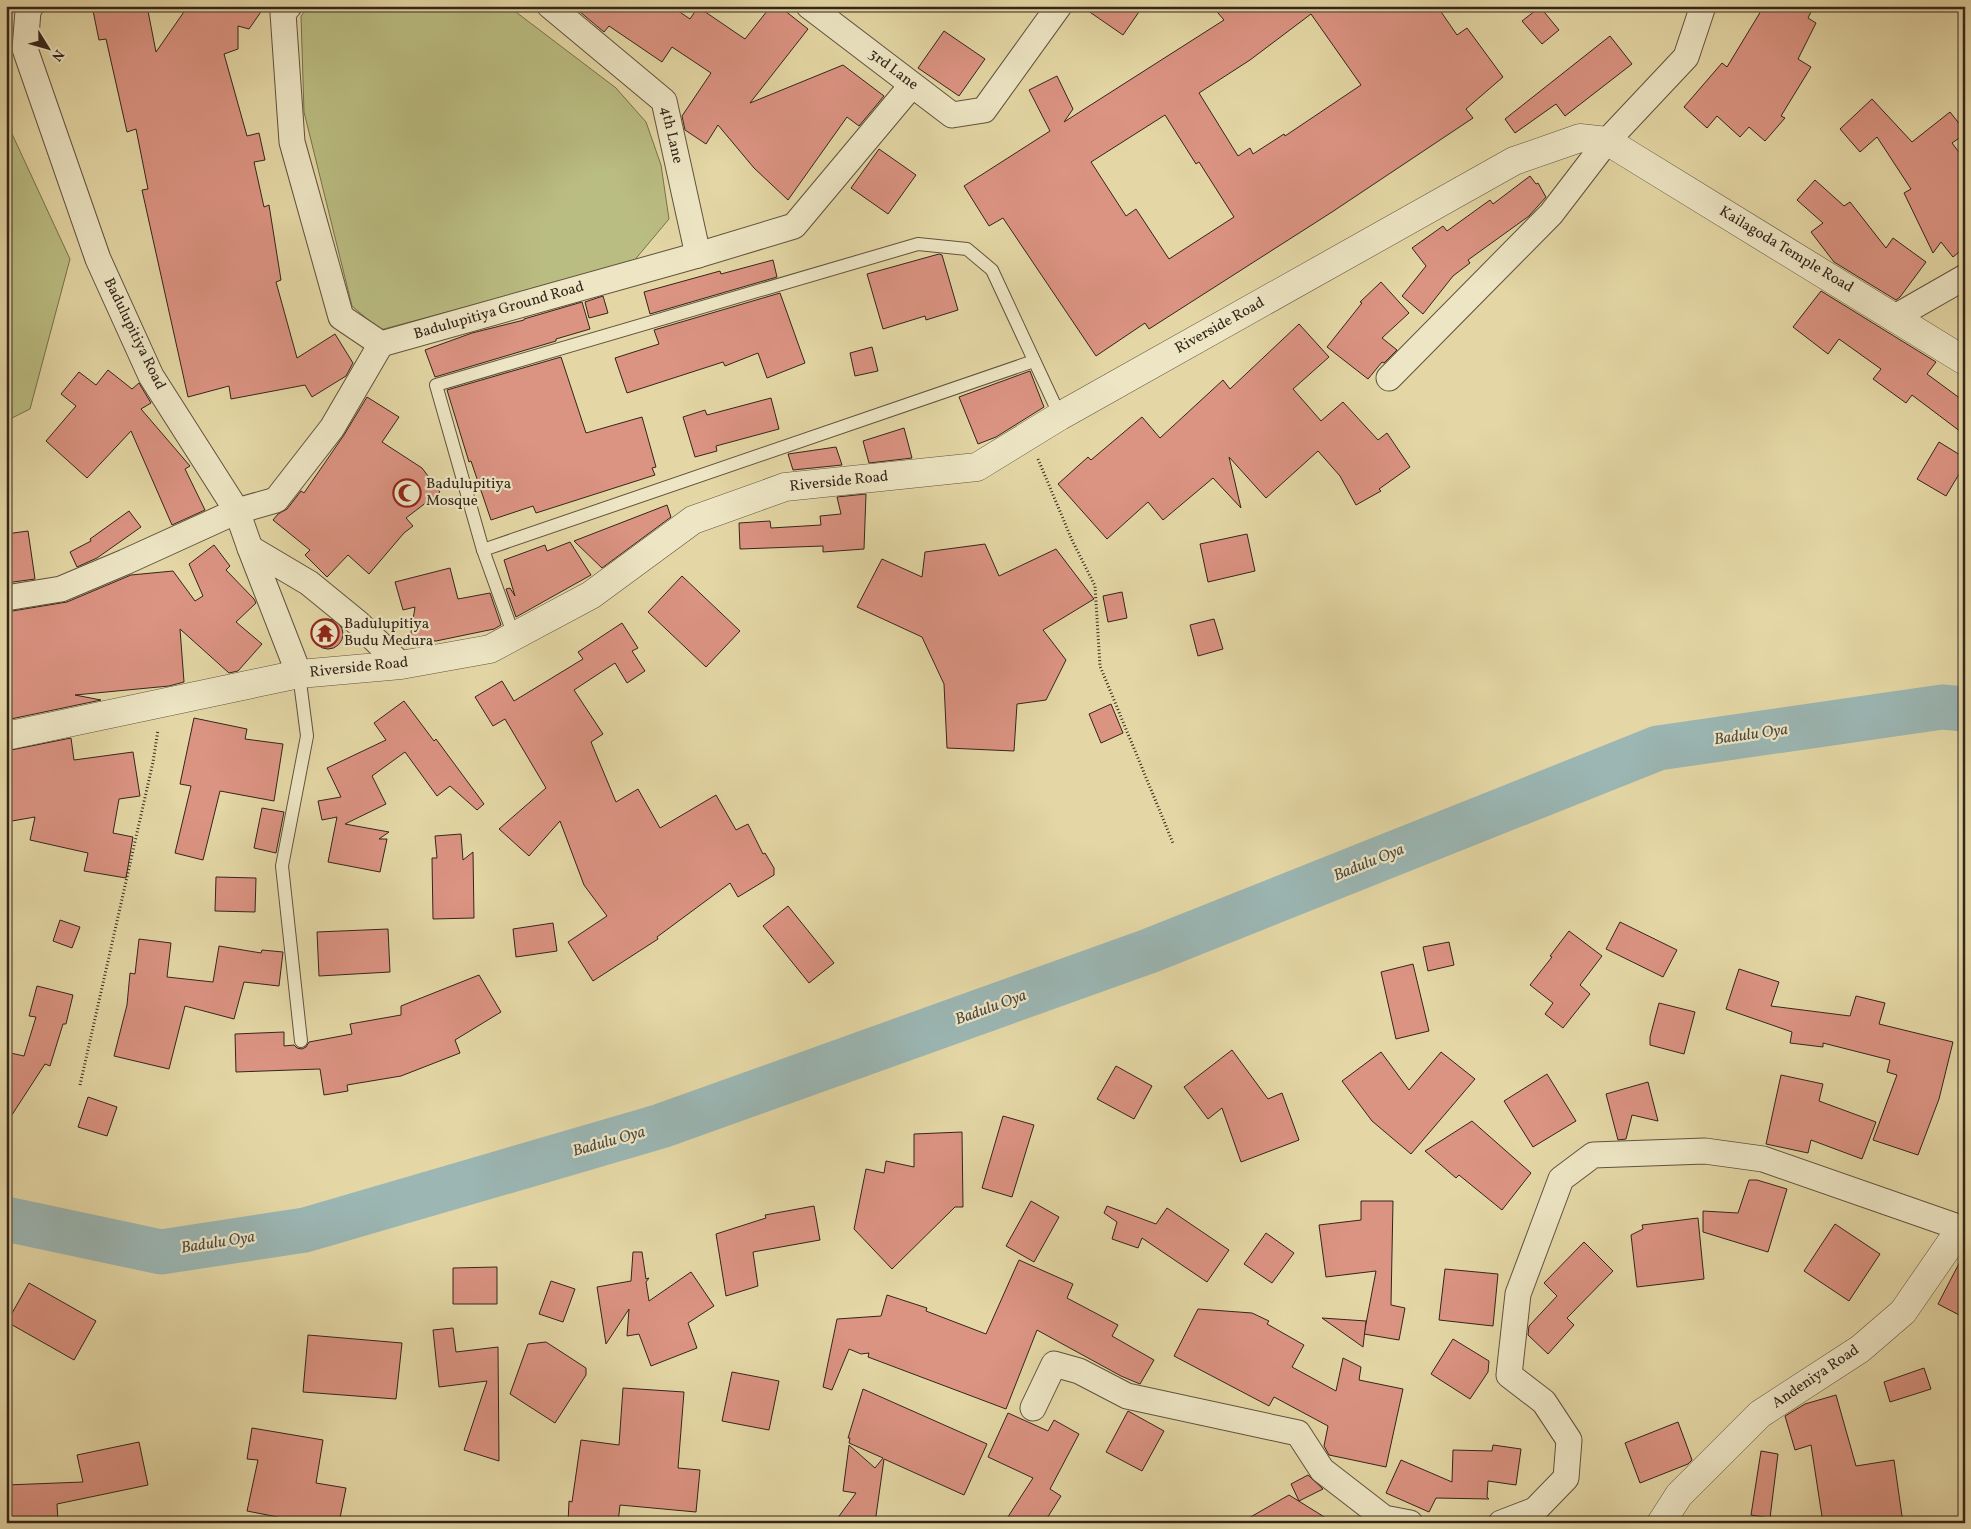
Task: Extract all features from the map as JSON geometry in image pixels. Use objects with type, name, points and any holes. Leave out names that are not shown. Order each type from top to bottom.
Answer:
[{"type":"street","name":"Badulupitiya Road","points":[[30,6],[24,49],[98,259],[151,376],[237,510],[300,674]]},
{"type":"street","points":[[6,598],[61,589],[125,562],[237,510],[276,500],[332,428],[381,344],[342,316],[292,142],[283,13],[289,6]]},
{"type":"street","name":"4th Lane","points":[[550,6],[664,101],[698,255]]},
{"type":"street","name":"3rd Lane","points":[[809,6],[837,14],[912,85],[952,115],[984,110],[1059,6]]},
{"type":"street","points":[[1390,378],[1551,214],[1607,141],[1686,57],[1704,6]]},
{"type":"street","name":"Badulupitiya Ground Road","points":[[381,344],[698,255],[794,226],[912,85]]},
{"type":"street","name":"Riverside Road","points":[[6,736],[300,674],[401,665],[490,649],[591,595],[693,520],[786,486],[977,467],[1060,416],[1514,161],[1580,138],[1607,141]]},
{"type":"street","name":"Kailagoda Temple Road","points":[[1607,141],[1965,361]]},
{"type":"street","points":[[1895,317],[1965,277]]},
{"type":"street","points":[[250,548],[309,583],[358,622],[401,665]]},
{"type":"street","points":[[1501,1523],[1535,1510],[1566,1478],[1569,1440],[1544,1402],[1509,1375],[1518,1294],[1561,1179],[1593,1155],[1705,1151],[1763,1159],[1963,1229]]},
{"type":"street","name":"Andeniya Road","points":[[1661,1523],[1679,1495],[1760,1414],[1860,1349],[1903,1312],[1963,1229]]},
{"type":"street","points":[[1033,1408],[1054,1364],[1079,1371],[1126,1396],[1298,1433],[1322,1470],[1384,1518],[1410,1523]]},
{"type":"lane","points":[[514,636],[483,550],[436,385],[918,244],[966,249],[992,270],[1060,416]]},
{"type":"lane","points":[[483,550],[1034,361]]},
{"type":"lane","points":[[300,674],[307,736],[282,866],[301,1041]]},
{"type":"path","points":[[1028,436],[1072,540],[1095,586],[1100,666],[1173,843]]},
{"type":"path","points":[[80,1085],[153,762],[161,704]]},
{"type":"green space","points":[[309,6],[508,6],[616,88],[646,122],[661,165],[669,219],[633,262],[380,330],[352,306],[304,112],[301,16]]},
{"type":"green space","points":[[6,121],[70,259],[30,409],[6,421]]},
{"type":"building","points":[[92,6],[147,6],[156,52],[188,6],[265,6],[249,29],[238,26],[238,49],[224,54],[247,136],[259,133],[265,160],[254,162],[264,207],[269,205],[281,280],[276,282],[297,358],[335,334],[353,363],[346,376],[312,397],[305,385],[231,399],[229,386],[188,397],[142,190],[148,189],[136,129],[127,132],[106,39],[99,40]]},
{"type":"building","points":[[573,6],[671,6],[690,19],[698,7],[745,39],[771,6],[779,6],[808,29],[750,103],[843,65],[884,96],[859,126],[847,117],[788,200],[754,168],[718,125],[706,144],[685,130],[682,116],[711,73],[672,47],[662,62],[609,26],[604,32]]},
{"type":"building","points":[[1081,6],[1143,6],[1123,35]]},
{"type":"building","points":[[1212,6],[1437,6],[1457,35],[1467,28],[1503,77],[1466,109],[1473,118],[1332,212],[1149,329],[1145,323],[1096,356],[1003,218],[989,226],[964,186],[1050,131],[1029,90],[1057,76],[1073,109],[1064,122],[1224,20]],"holes":[[[1311,14],[1361,85],[1285,136],[1284,134],[1253,154],[1250,148],[1238,156],[1199,93],[1250,60]],[[1165,115],[1196,164],[1199,162],[1234,217],[1169,259],[1136,209],[1126,216],[1091,162]]]},
{"type":"building","points":[[1764,6],[1814,6],[1808,18],[1816,23],[1798,59],[1811,67],[1781,116],[1785,118],[1765,141],[1749,127],[1740,137],[1717,116],[1707,128],[1684,107],[1722,63],[1727,67]]},
{"type":"building","points":[[1540,7],[1559,30],[1542,44],[1522,21]]},
{"type":"building","points":[[944,31],[985,59],[959,96],[918,68]]},
{"type":"building","points":[[1610,36],[1632,64],[1565,116],[1556,104],[1515,133],[1505,119]]},
{"type":"building","points":[[1872,99],[1912,142],[1950,112],[1965,131],[1965,134],[1952,143],[1965,160],[1965,247],[1953,257],[1941,242],[1933,253],[1904,193],[1911,189],[1877,137],[1860,152],[1840,129]]},
{"type":"building","points":[[879,149],[916,175],[888,214],[851,188]]},
{"type":"building","points":[[1530,176],[1536,184],[1538,183],[1546,197],[1529,216],[1468,260],[1470,263],[1453,276],[1423,314],[1402,296],[1426,266],[1412,248],[1443,226],[1447,231],[1490,200],[1493,204]]},
{"type":"building","points":[[1815,180],[1844,206],[1850,202],[1886,248],[1893,238],[1926,262],[1896,300],[1834,262],[1811,232],[1823,223],[1797,200]]},
{"type":"building","points":[[939,254],[942,255],[958,310],[926,320],[925,316],[883,329],[867,274]]},
{"type":"building","points":[[773,260],[777,277],[650,314],[644,292],[720,271],[721,274]]},
{"type":"building","points":[[1381,282],[1409,313],[1382,338],[1397,350],[1384,363],[1382,362],[1368,379],[1327,347],[1362,303],[1360,302]]},
{"type":"building","points":[[1821,291],[1936,362],[1927,374],[1965,402],[1965,435],[1912,395],[1906,403],[1873,379],[1881,369],[1839,339],[1828,354],[1793,327]]},
{"type":"building","points":[[780,293],[805,363],[767,378],[758,353],[725,366],[723,362],[627,393],[615,358],[659,344],[654,330]]},
{"type":"building","points":[[603,296],[608,313],[589,318],[585,302]]},
{"type":"building","points":[[582,302],[590,329],[435,377],[425,350],[472,333],[524,320]]},
{"type":"building","points":[[1299,324],[1329,357],[1293,389],[1321,421],[1343,402],[1378,440],[1387,433],[1410,467],[1379,489],[1381,491],[1356,505],[1340,476],[1318,451],[1266,498],[1229,457],[1241,508],[1213,478],[1163,520],[1148,502],[1107,539],[1058,484],[1088,457],[1091,460],[1142,417],[1160,438],[1223,380],[1230,389]]},
{"type":"building","points":[[872,347],[878,371],[855,376],[850,353]]},
{"type":"building","points":[[561,357],[586,433],[642,417],[656,467],[652,468],[655,475],[536,513],[533,506],[491,520],[471,461],[469,462],[447,390]]},
{"type":"building","points":[[108,370],[132,389],[139,383],[151,403],[141,409],[190,466],[185,469],[205,510],[172,525],[131,431],[87,478],[46,441],[76,406],[61,394],[79,372],[96,385]]},
{"type":"building","points":[[1030,371],[1044,407],[996,437],[978,444],[959,397]]},
{"type":"building","points":[[367,397],[399,417],[382,442],[422,468],[440,492],[406,518],[413,526],[404,533],[369,574],[348,555],[327,577],[305,555],[310,550],[273,520],[278,514],[287,509],[301,491],[304,493],[344,435]]},
{"type":"building","points":[[771,398],[779,429],[716,446],[717,451],[695,457],[683,417],[705,410],[707,415]]},
{"type":"building","points":[[904,428],[912,458],[869,463],[863,441]]},
{"type":"building","points":[[1939,442],[1965,458],[1965,464],[1946,496],[1917,479]]},
{"type":"building","points":[[836,447],[842,465],[793,470],[788,454]]},
{"type":"building","points":[[866,494],[864,549],[823,552],[823,546],[740,549],[739,523],[770,521],[771,528],[821,525],[820,516],[841,514],[837,497]]},
{"type":"building","points":[[667,505],[671,517],[602,568],[574,541]]},
{"type":"building","points":[[129,511],[141,527],[97,558],[77,567],[70,552],[91,541],[90,539]]},
{"type":"building","points":[[28,531],[35,579],[6,583],[6,534]]},
{"type":"building","points":[[1247,534],[1255,571],[1208,582],[1200,544]]},
{"type":"building","points":[[570,542],[591,575],[516,617],[506,589],[510,588],[515,596],[504,560],[545,545],[547,551]]},
{"type":"building","points":[[985,544],[999,576],[1056,549],[1094,599],[1043,630],[1066,660],[1046,700],[1017,704],[1014,751],[947,748],[944,684],[922,637],[857,607],[882,559],[922,577],[925,552]]},
{"type":"building","points":[[214,545],[230,566],[226,570],[256,603],[236,622],[262,644],[238,671],[229,673],[180,629],[184,682],[169,686],[75,695],[101,700],[6,720],[6,612],[67,602],[131,575],[173,571],[195,601],[203,596],[189,564]]},
{"type":"building","points":[[450,568],[458,599],[490,593],[501,625],[494,629],[436,641],[410,639],[415,607],[403,610],[395,582]]},
{"type":"building","points":[[682,576],[740,631],[706,667],[648,612]]},
{"type":"building","points":[[1122,592],[1127,618],[1108,622],[1103,596]]},
{"type":"building","points":[[328,619],[339,623],[343,634],[339,645],[328,649],[317,645],[313,634],[317,623]]},
{"type":"building","points":[[1214,619],[1223,649],[1198,656],[1190,625]]},
{"type":"building","points":[[622,623],[638,648],[632,651],[645,671],[627,683],[615,663],[574,690],[603,734],[591,742],[616,802],[638,789],[660,828],[716,795],[736,830],[748,824],[763,854],[765,853],[774,868],[774,875],[738,897],[730,883],[657,937],[658,939],[593,981],[568,942],[607,916],[584,885],[560,821],[529,856],[499,829],[546,788],[505,719],[493,726],[475,697],[502,681],[514,701],[583,659],[578,652]]},
{"type":"building","points":[[404,701],[434,741],[436,739],[484,804],[477,810],[450,786],[437,796],[405,752],[372,776],[386,804],[345,824],[389,832],[379,839],[387,839],[380,872],[328,862],[337,817],[322,820],[318,801],[341,797],[327,768],[386,740],[374,723]]},
{"type":"building","points":[[1111,704],[1123,733],[1101,743],[1089,714]]},
{"type":"building","points":[[194,718],[247,729],[245,739],[283,744],[274,801],[220,791],[203,860],[175,853],[191,786],[180,784]]},
{"type":"building","points":[[71,738],[74,760],[133,752],[140,796],[119,799],[113,833],[133,837],[126,878],[84,871],[88,853],[30,840],[35,817],[6,822],[6,751]]},
{"type":"building","points":[[262,808],[284,812],[276,853],[254,848]]},
{"type":"building","points":[[461,834],[463,860],[473,852],[474,918],[433,919],[432,858],[437,858],[435,836]]},
{"type":"building","points":[[216,877],[256,878],[255,912],[215,911]]},
{"type":"building","points":[[788,906],[834,963],[809,983],[763,926]]},
{"type":"building","points":[[60,920],[80,927],[72,948],[53,941]]},
{"type":"building","points":[[1620,922],[1677,950],[1663,977],[1606,949]]},
{"type":"building","points":[[553,923],[557,951],[516,957],[513,929]]},
{"type":"building","points":[[388,929],[390,972],[319,976],[317,932]]},
{"type":"building","points":[[1569,931],[1602,956],[1580,985],[1590,994],[1563,1028],[1545,1014],[1553,1003],[1530,985]]},
{"type":"building","points":[[139,939],[171,943],[167,977],[213,982],[219,946],[261,953],[262,950],[283,952],[279,986],[244,982],[234,1019],[185,1006],[169,1069],[114,1056],[127,1005],[130,973],[135,974]]},
{"type":"building","points":[[1449,942],[1454,965],[1428,971],[1423,947]]},
{"type":"building","points":[[1413,964],[1429,1031],[1396,1039],[1381,972]]},
{"type":"building","points":[[1739,969],[1779,982],[1771,1006],[1850,1016],[1856,996],[1885,1003],[1879,1024],[1953,1042],[1939,1099],[1918,1155],[1873,1140],[1897,1075],[1887,1072],[1890,1060],[1823,1043],[1823,1047],[1790,1043],[1792,1032],[1726,1009]]},
{"type":"building","points":[[479,975],[501,1012],[455,1040],[460,1053],[401,1076],[347,1085],[348,1091],[324,1095],[320,1069],[236,1072],[235,1034],[284,1032],[284,1046],[294,1045],[302,1049],[309,1042],[352,1034],[350,1024],[401,1015],[401,1006]]},
{"type":"building","points":[[37,986],[73,995],[66,1024],[63,1024],[50,1066],[45,1064],[6,1124],[6,1052],[24,1056],[36,1017],[29,1016]]},
{"type":"building","points":[[1659,1003],[1695,1012],[1684,1054],[1650,1045],[1650,1037]]},
{"type":"building","points":[[1232,1050],[1268,1099],[1282,1093],[1299,1140],[1241,1162],[1222,1108],[1208,1119],[1184,1087]]},
{"type":"building","points":[[1381,1052],[1409,1090],[1441,1052],[1475,1079],[1411,1154],[1372,1121],[1342,1081]]},
{"type":"building","points":[[1116,1066],[1152,1086],[1134,1119],[1097,1099]]},
{"type":"building","points":[[1547,1074],[1576,1121],[1533,1147],[1504,1101]]},
{"type":"building","points":[[1781,1075],[1823,1084],[1819,1101],[1876,1122],[1862,1159],[1811,1140],[1808,1153],[1766,1144]]},
{"type":"building","points":[[1648,1082],[1658,1121],[1632,1115],[1626,1139],[1618,1140],[1606,1094]]},
{"type":"building","points":[[88,1097],[117,1107],[107,1136],[78,1127]]},
{"type":"building","points":[[1003,1116],[1034,1125],[1012,1197],[982,1188]]},
{"type":"building","points":[[1472,1121],[1531,1173],[1502,1210],[1459,1175],[1456,1178],[1425,1151]]},
{"type":"building","points":[[962,1132],[963,1207],[955,1207],[892,1269],[854,1229],[866,1169],[884,1173],[886,1161],[914,1167],[914,1134]]},
{"type":"building","points":[[1749,1180],[1757,1180],[1787,1189],[1768,1252],[1703,1232],[1703,1211],[1738,1213]]},
{"type":"building","points":[[1031,1201],[1059,1217],[1034,1262],[1006,1246]]},
{"type":"building","points":[[1361,1201],[1393,1201],[1391,1305],[1405,1308],[1399,1340],[1364,1334],[1376,1271],[1326,1277],[1319,1225],[1361,1220]]},
{"type":"building","points":[[814,1206],[820,1240],[753,1252],[758,1286],[726,1296],[716,1234],[766,1218],[765,1215]]},
{"type":"building","points":[[1107,1206],[1156,1224],[1167,1208],[1229,1250],[1207,1282],[1142,1238],[1138,1248],[1112,1239],[1117,1222],[1104,1213]]},
{"type":"building","points":[[1698,1218],[1704,1279],[1637,1287],[1631,1235],[1643,1229],[1642,1225]]},
{"type":"building","points":[[1835,1224],[1880,1254],[1849,1301],[1804,1271]]},
{"type":"building","points":[[1266,1233],[1294,1253],[1272,1283],[1244,1264]]},
{"type":"building","points":[[1584,1242],[1613,1271],[1567,1318],[1574,1325],[1548,1354],[1528,1335],[1529,1326],[1557,1296],[1544,1283]]},
{"type":"building","points":[[633,1252],[642,1252],[646,1279],[649,1278],[646,1282],[649,1301],[691,1272],[714,1306],[688,1323],[697,1348],[651,1366],[639,1334],[627,1336],[629,1309],[606,1344],[597,1287],[631,1281]]},
{"type":"building","points":[[1965,1252],[1965,1318],[1938,1304]]},
{"type":"building","points":[[1019,1260],[1073,1284],[1067,1298],[1118,1325],[1112,1336],[1154,1360],[1140,1384],[1121,1376],[1037,1330],[1006,1409],[868,1357],[869,1353],[861,1354],[849,1349],[832,1390],[823,1387],[837,1319],[881,1316],[887,1295],[927,1308],[926,1311],[986,1334]]},
{"type":"building","points":[[497,1267],[497,1304],[453,1304],[453,1268]]},
{"type":"building","points":[[1445,1269],[1498,1274],[1493,1326],[1439,1320]]},
{"type":"building","points":[[551,1281],[575,1289],[563,1322],[539,1314]]},
{"type":"building","points":[[29,1283],[96,1321],[74,1360],[7,1322]]},
{"type":"building","points":[[1198,1309],[1252,1313],[1269,1321],[1267,1324],[1304,1345],[1292,1367],[1336,1391],[1343,1358],[1361,1367],[1359,1380],[1403,1389],[1386,1467],[1329,1455],[1324,1446],[1328,1426],[1274,1397],[1269,1406],[1174,1356]]},
{"type":"building","points":[[1322,1318],[1366,1321],[1363,1347]]},
{"type":"building","points":[[453,1328],[456,1352],[498,1347],[499,1461],[464,1450],[487,1381],[439,1387],[433,1330]]},
{"type":"building","points":[[308,1335],[402,1343],[396,1399],[303,1392]]},
{"type":"building","points":[[1453,1339],[1489,1361],[1488,1372],[1470,1399],[1431,1374]]},
{"type":"building","points":[[546,1342],[586,1368],[586,1375],[555,1423],[510,1394],[528,1344]]},
{"type":"building","points":[[1924,1368],[1931,1389],[1890,1402],[1884,1382]]},
{"type":"building","points":[[732,1372],[779,1381],[769,1430],[722,1421]]},
{"type":"building","points":[[623,1388],[684,1392],[678,1468],[700,1470],[696,1512],[620,1505],[618,1523],[568,1523],[569,1501],[572,1502],[581,1440],[619,1445]]},
{"type":"building","points":[[863,1389],[987,1444],[964,1495],[884,1459],[875,1523],[834,1523],[856,1493],[843,1491],[849,1445],[875,1468],[883,1458],[849,1443],[850,1438],[848,1438]]},
{"type":"building","points":[[1836,1395],[1856,1466],[1894,1460],[1903,1523],[1823,1523],[1811,1445],[1795,1450],[1785,1416],[1805,1404]]},
{"type":"building","points":[[1128,1411],[1164,1431],[1142,1471],[1106,1452]]},
{"type":"building","points":[[1008,1413],[1048,1431],[1054,1420],[1079,1434],[1050,1489],[1061,1496],[1044,1523],[1004,1523],[1033,1478],[988,1457]]},
{"type":"building","points":[[1678,1422],[1692,1460],[1688,1464],[1640,1483],[1625,1443]]},
{"type":"building","points":[[252,1428],[323,1440],[316,1483],[346,1488],[339,1523],[308,1523],[247,1511],[258,1460],[247,1459]]},
{"type":"building","points":[[139,1442],[148,1485],[57,1504],[58,1521],[6,1523],[6,1485],[83,1482],[77,1455]]},
{"type":"building","points":[[1493,1445],[1521,1449],[1516,1485],[1488,1481],[1487,1497],[1489,1499],[1436,1498],[1429,1512],[1386,1493],[1401,1460],[1452,1482],[1453,1450],[1492,1451]]},
{"type":"building","points":[[1761,1451],[1778,1454],[1770,1518],[1751,1515]]},
{"type":"building","points":[[1308,1475],[1323,1489],[1299,1501],[1291,1484]]},
{"type":"building","points":[[1289,1495],[1334,1523],[1240,1523]]},
{"type":"waterway","name":"Badulu Oya","points":[[6,1219],[161,1252],[305,1230],[661,1126],[1149,951],[1658,748],[1942,707],[1965,709]]},
{"type":"place","name":"Badulupitiya Mosque","points":[[407,493]]},
{"type":"place","name":"Badulupitiya Budu Medura","points":[[325,633]]}]
